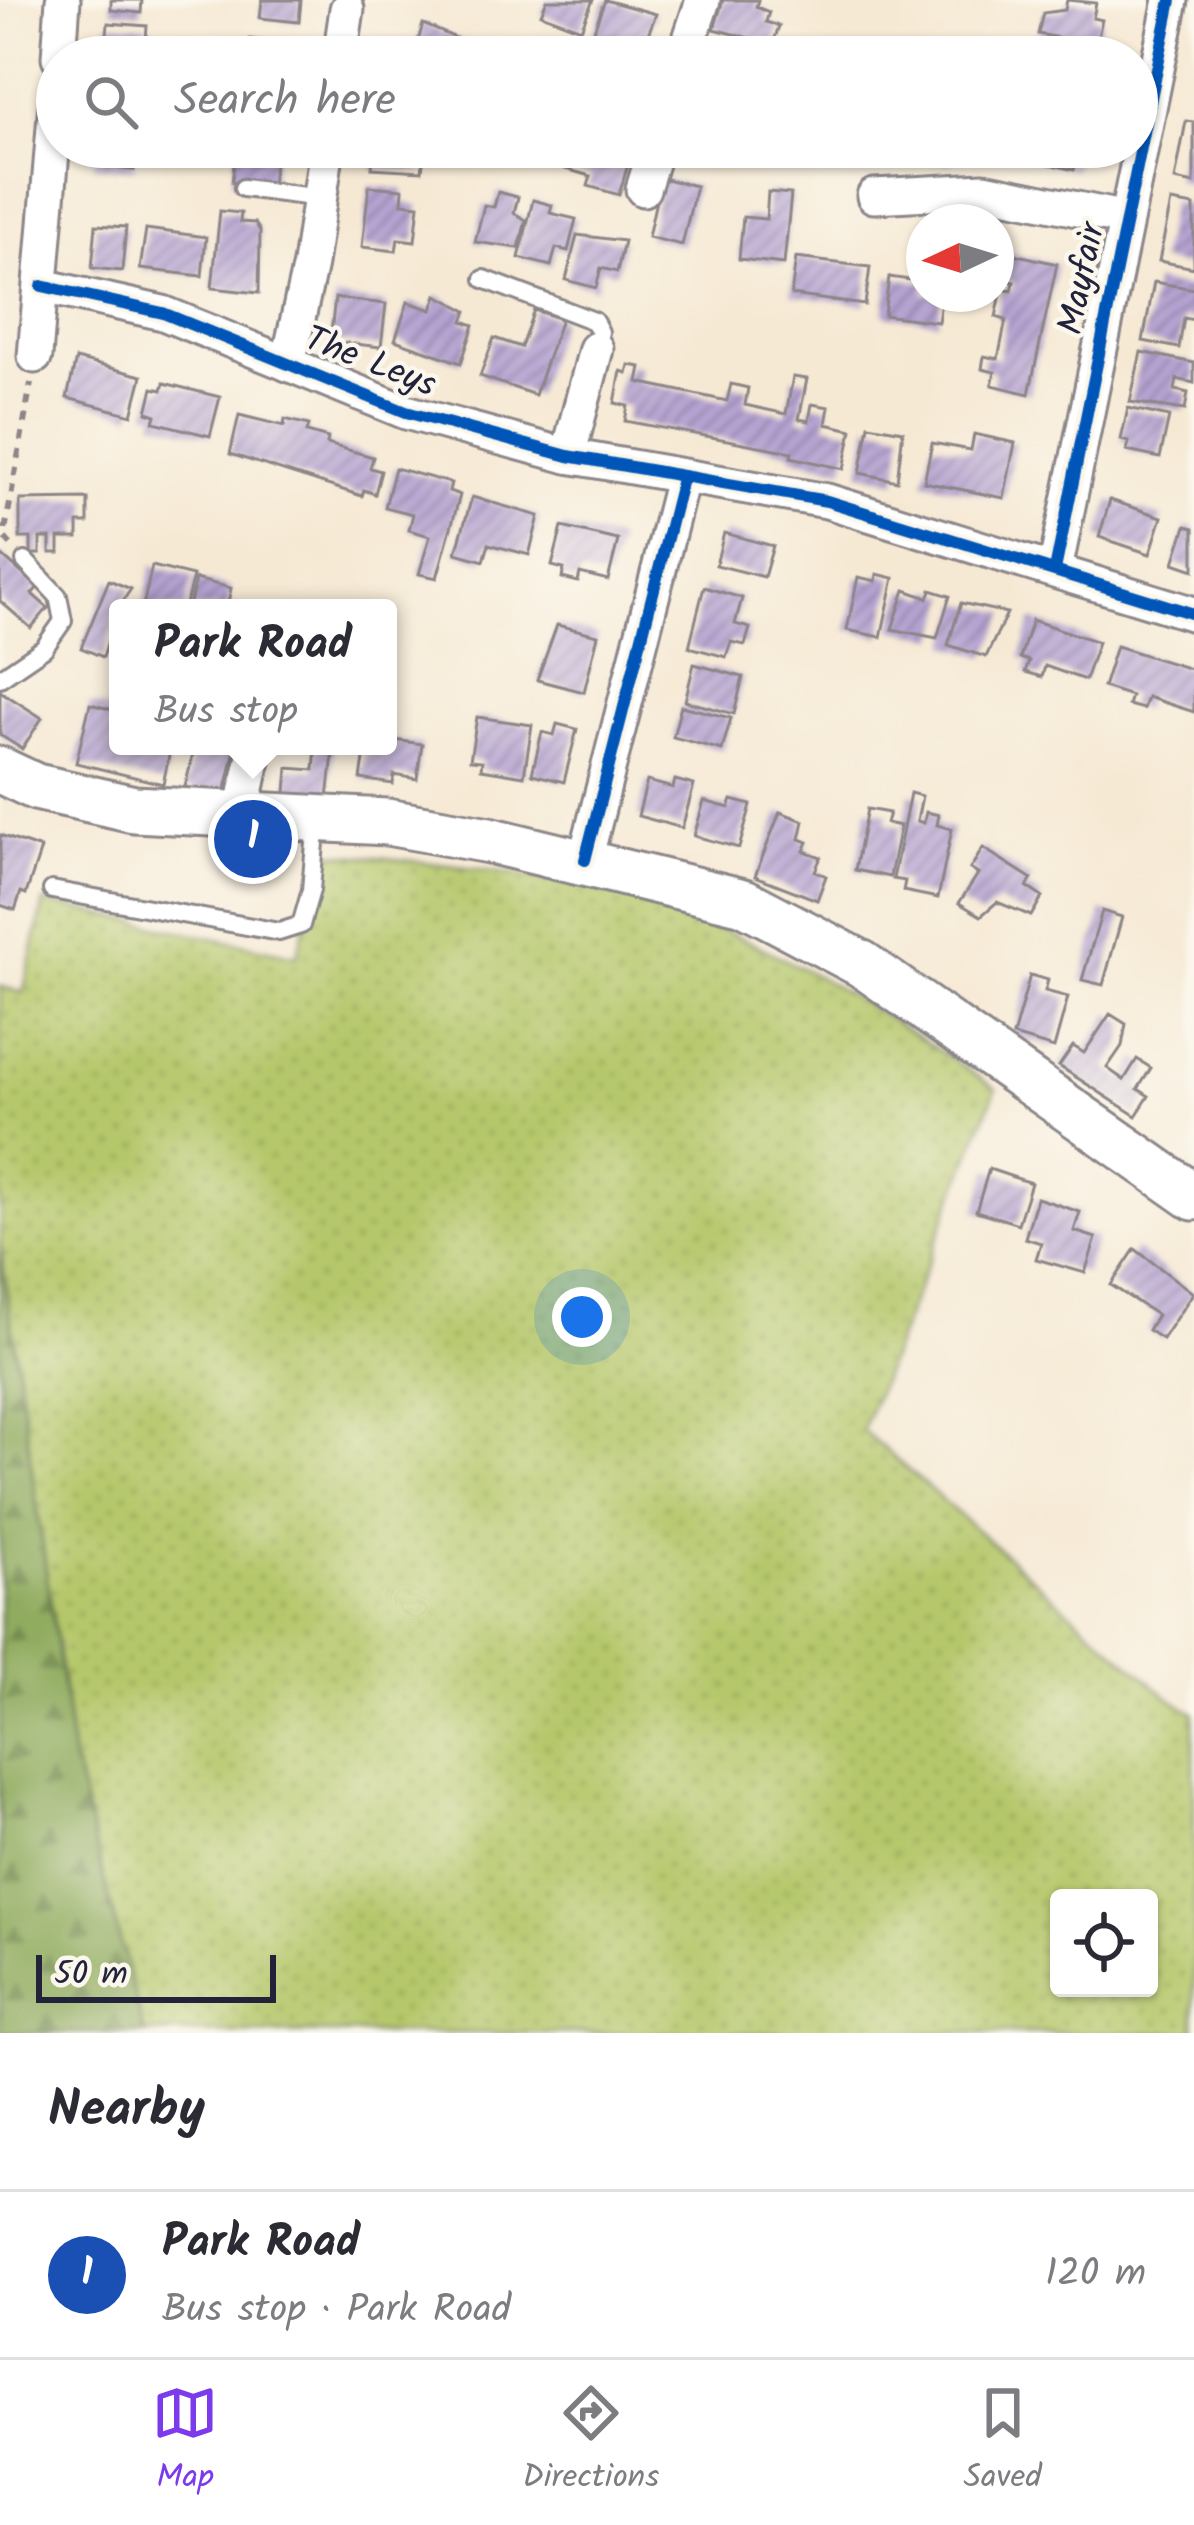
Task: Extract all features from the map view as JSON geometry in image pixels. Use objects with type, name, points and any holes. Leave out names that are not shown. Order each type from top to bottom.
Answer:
[{"type":"main road","points":[[0,770],[36,787],[134,809],[387,822],[586,860],[744,902],[802,929],[882,978],[1194,1196]]},
{"type":"street","points":[[60,36],[63,0]]},
{"type":"street","points":[[691,36],[703,0]]},
{"type":"street","name":"Mayfair","points":[[1158,63],[1171,0]]},
{"type":"street","points":[[343,36],[347,9]]},
{"type":"street","points":[[35,356],[51,168]]},
{"type":"street","points":[[288,364],[324,168]]},
{"type":"street","points":[[643,189],[650,168]]},
{"type":"street","name":"Mayfair","points":[[1055,570],[1136,168]]},
{"type":"street","name":"Mayfair","points":[[874,196],[984,190],[1126,218]]},
{"type":"street","name":"The Leys","points":[[42,286],[164,313],[406,412],[568,456],[827,501],[1194,614]]},
{"type":"street","points":[[568,456],[596,349]]},
{"type":"street","points":[[586,860],[682,479]]},
{"type":"street","points":[[241,817],[254,755]]},
{"type":"lane","points":[[243,188],[320,198]]},
{"type":"lane","points":[[484,279],[594,322],[600,332],[596,349]]},
{"type":"lane","points":[[0,678],[44,648],[63,621],[58,596],[25,561]]},
{"type":"lane","points":[[52,890],[279,932],[301,925],[311,890],[317,818]]},
{"type":"path","points":[[25,561],[4,537],[35,356]]},
{"type":"green space","points":[[323,852],[565,883],[659,906],[779,956],[854,997],[996,1089],[862,1430],[1168,1697],[1194,1713],[1194,2033],[144,2033],[73,1760],[0,1245],[0,986],[23,993],[44,902],[297,956]]},
{"type":"green space","points":[[0,1245],[73,1760],[144,2033],[0,2033]]},
{"type":"building","points":[[111,0],[142,0],[141,13],[111,10]]},
{"type":"building","points":[[262,0],[301,0],[299,22],[260,18]]},
{"type":"building","points":[[547,0],[593,0],[581,29],[541,14]]},
{"type":"building","points":[[605,0],[656,14],[647,36],[592,36]]},
{"type":"building","points":[[723,0],[758,0],[756,7],[769,12],[766,22],[779,26],[776,36],[742,36],[714,29]]},
{"type":"building","points":[[1067,0],[1096,3],[1093,18],[1102,20],[1098,36],[1038,34],[1043,13],[1065,10]]},
{"type":"building","points":[[108,23],[147,26],[146,36],[107,36]]},
{"type":"building","points":[[423,24],[451,36],[419,36]]},
{"type":"building","points":[[1186,121],[1194,122],[1194,184],[1175,180]]},
{"type":"building","points":[[234,168],[274,168],[272,186],[232,182]]},
{"type":"building","points":[[627,168],[619,195],[588,186],[591,176],[565,169]]},
{"type":"building","points":[[661,178],[696,186],[682,245],[648,237]]},
{"type":"building","points":[[369,186],[403,189],[402,203],[419,205],[415,241],[398,239],[396,251],[362,247]]},
{"type":"building","points":[[498,192],[518,197],[514,213],[526,220],[519,248],[475,242],[484,205],[494,207]]},
{"type":"building","points":[[768,192],[791,194],[784,264],[739,259],[743,217],[766,219]]},
{"type":"building","points":[[533,200],[552,205],[550,213],[576,219],[568,251],[556,248],[551,266],[519,258]]},
{"type":"building","points":[[1171,202],[1194,206],[1194,268],[1159,261]]},
{"type":"building","points":[[220,211],[241,213],[240,222],[255,223],[260,231],[259,293],[212,288]]},
{"type":"building","points":[[96,225],[126,227],[122,271],[92,268]]},
{"type":"building","points":[[146,229],[206,237],[202,276],[140,269]]},
{"type":"building","points":[[577,235],[624,241],[617,272],[601,268],[596,288],[566,280]]},
{"type":"building","points":[[1014,254],[1057,264],[1029,394],[992,385],[995,372],[982,369],[984,356],[998,359],[1006,320],[996,317],[997,312],[1014,312]]},
{"type":"building","points":[[796,258],[870,267],[865,305],[791,295]]},
{"type":"building","points":[[889,277],[906,279],[906,312],[939,312],[938,322],[884,315]]},
{"type":"building","points":[[1154,282],[1194,289],[1194,320],[1184,318],[1179,348],[1143,341]]},
{"type":"building","points":[[437,295],[467,311],[463,321],[474,325],[461,363],[395,340],[408,302],[432,310]]},
{"type":"building","points":[[335,298],[386,304],[381,347],[330,341]]},
{"type":"building","points":[[534,310],[561,319],[535,395],[480,376],[494,338],[521,347]]},
{"type":"building","points":[[1141,352],[1194,363],[1194,383],[1177,379],[1175,390],[1188,393],[1185,410],[1130,402]]},
{"type":"building","points":[[76,359],[142,376],[132,415],[67,398]]},
{"type":"building","points":[[629,365],[641,367],[638,382],[727,401],[731,384],[748,388],[745,405],[786,414],[793,377],[807,379],[799,419],[809,421],[812,404],[829,407],[826,424],[852,430],[844,469],[791,457],[792,452],[625,421],[628,406],[615,403],[621,371],[627,373]]},
{"type":"building","points":[[164,383],[220,397],[210,436],[154,422],[156,415],[147,412],[153,388],[162,390]]},
{"type":"building","points":[[1128,408],[1169,417],[1160,458],[1127,451],[1129,442],[1121,440]]},
{"type":"building","points":[[239,415],[284,426],[285,419],[309,425],[307,432],[328,438],[327,444],[373,457],[370,468],[381,471],[375,494],[364,490],[362,496],[230,454]]},
{"type":"building","points":[[869,425],[903,431],[897,481],[860,473]]},
{"type":"building","points":[[974,434],[1015,443],[1004,498],[924,482],[932,443],[971,450]]},
{"type":"building","points":[[395,468],[451,483],[449,491],[460,495],[437,578],[419,574],[430,536],[409,530],[413,514],[385,507]]},
{"type":"building","points":[[472,497],[539,516],[529,555],[489,544],[484,561],[456,553]]},
{"type":"building","points":[[88,499],[88,523],[78,523],[78,538],[59,538],[59,553],[50,553],[50,538],[40,538],[40,554],[31,554],[31,538],[20,538],[20,500]]},
{"type":"building","points":[[1110,500],[1162,517],[1150,554],[1099,537]]},
{"type":"building","points":[[1186,526],[1194,528],[1194,570],[1174,563]]},
{"type":"building","points":[[562,527],[618,540],[608,580],[580,573],[578,582],[562,578],[564,569],[552,566]]},
{"type":"building","points":[[724,533],[773,546],[764,577],[716,565]]},
{"type":"building","points":[[0,554],[38,587],[32,594],[48,608],[31,628],[0,601]]},
{"type":"building","points":[[152,566],[193,576],[187,599],[145,599]]},
{"type":"building","points":[[877,574],[894,578],[881,637],[847,630],[858,577],[876,581]]},
{"type":"building","points":[[195,579],[231,588],[229,599],[191,599]]},
{"type":"building","points":[[109,580],[131,589],[124,599],[109,599],[109,637],[103,657],[81,648]]},
{"type":"building","points":[[704,587],[742,598],[735,624],[750,628],[745,645],[731,642],[726,657],[689,647]]},
{"type":"building","points":[[905,590],[928,598],[931,590],[950,596],[937,638],[892,629]]},
{"type":"building","points":[[961,603],[1007,613],[986,657],[948,645]]},
{"type":"building","points":[[1032,620],[1098,642],[1085,680],[1045,666],[1042,677],[1025,672],[1029,661],[1020,658]]},
{"type":"building","points":[[557,625],[598,635],[584,692],[537,680]]},
{"type":"building","points":[[1116,646],[1194,670],[1194,712],[1147,697],[1143,709],[1128,705],[1131,696],[1103,687]]},
{"type":"building","points":[[694,664],[743,677],[734,714],[685,701]]},
{"type":"building","points":[[0,691],[42,718],[22,749],[0,735]]},
{"type":"building","points":[[90,704],[109,709],[109,755],[169,755],[163,784],[76,763]]},
{"type":"building","points":[[681,706],[731,718],[722,750],[673,737]]},
{"type":"building","points":[[477,717],[532,725],[524,776],[481,769],[482,761],[470,760]]},
{"type":"building","points":[[557,724],[577,729],[564,782],[532,774],[542,732],[554,735]]},
{"type":"building","points":[[397,740],[422,744],[417,779],[394,775],[393,784],[361,779],[365,755],[397,755]]},
{"type":"building","points":[[193,755],[234,755],[224,797],[185,787]]},
{"type":"building","points":[[315,755],[333,755],[327,807],[285,804],[288,768],[314,770]]},
{"type":"building","points":[[675,780],[694,785],[682,828],[638,816],[647,781],[673,788]]},
{"type":"building","points":[[910,793],[922,796],[917,821],[924,823],[926,812],[939,815],[937,825],[952,829],[938,898],[903,891],[905,881],[893,879]]},
{"type":"building","points":[[732,800],[751,805],[739,848],[694,836],[704,801],[729,808]]},
{"type":"building","points":[[867,809],[889,813],[886,823],[900,826],[890,877],[855,870]]},
{"type":"building","points":[[780,812],[804,821],[800,839],[808,842],[804,851],[821,857],[815,871],[826,876],[817,900],[755,876]]},
{"type":"building","points":[[0,835],[41,849],[26,894],[21,892],[15,910],[0,905]]},
{"type":"building","points":[[983,848],[1032,879],[1027,887],[1042,897],[1031,916],[997,902],[981,916],[959,903],[978,874],[970,869]]},
{"type":"building","points":[[1102,911],[1122,917],[1103,985],[1082,980]]},
{"type":"building","points":[[1030,975],[1048,980],[1045,991],[1068,997],[1054,1048],[1013,1036]]},
{"type":"building","points":[[1110,1014],[1126,1024],[1122,1046],[1107,1068],[1124,1080],[1137,1059],[1151,1068],[1138,1089],[1149,1096],[1136,1116],[1059,1066],[1073,1046],[1084,1053]]},
{"type":"building","points":[[989,1169],[1031,1183],[1018,1224],[976,1211]]},
{"type":"building","points":[[1037,1198],[1080,1212],[1074,1231],[1096,1238],[1085,1273],[1036,1259],[1041,1243],[1025,1238]]},
{"type":"building","points":[[1135,1249],[1193,1293],[1162,1339],[1148,1330],[1157,1315],[1111,1285]]},
{"type":"cycle path","points":[[1158,64],[1171,0]]},
{"type":"cycle path","points":[[1055,570],[1137,168]]},
{"type":"cycle path","points":[[42,286],[163,313],[406,412],[568,456],[827,501],[1194,614]]},
{"type":"cycle path","points":[[585,860],[682,479]]},
{"type":"place","name":"Park Road","points":[[253,839]]}]
